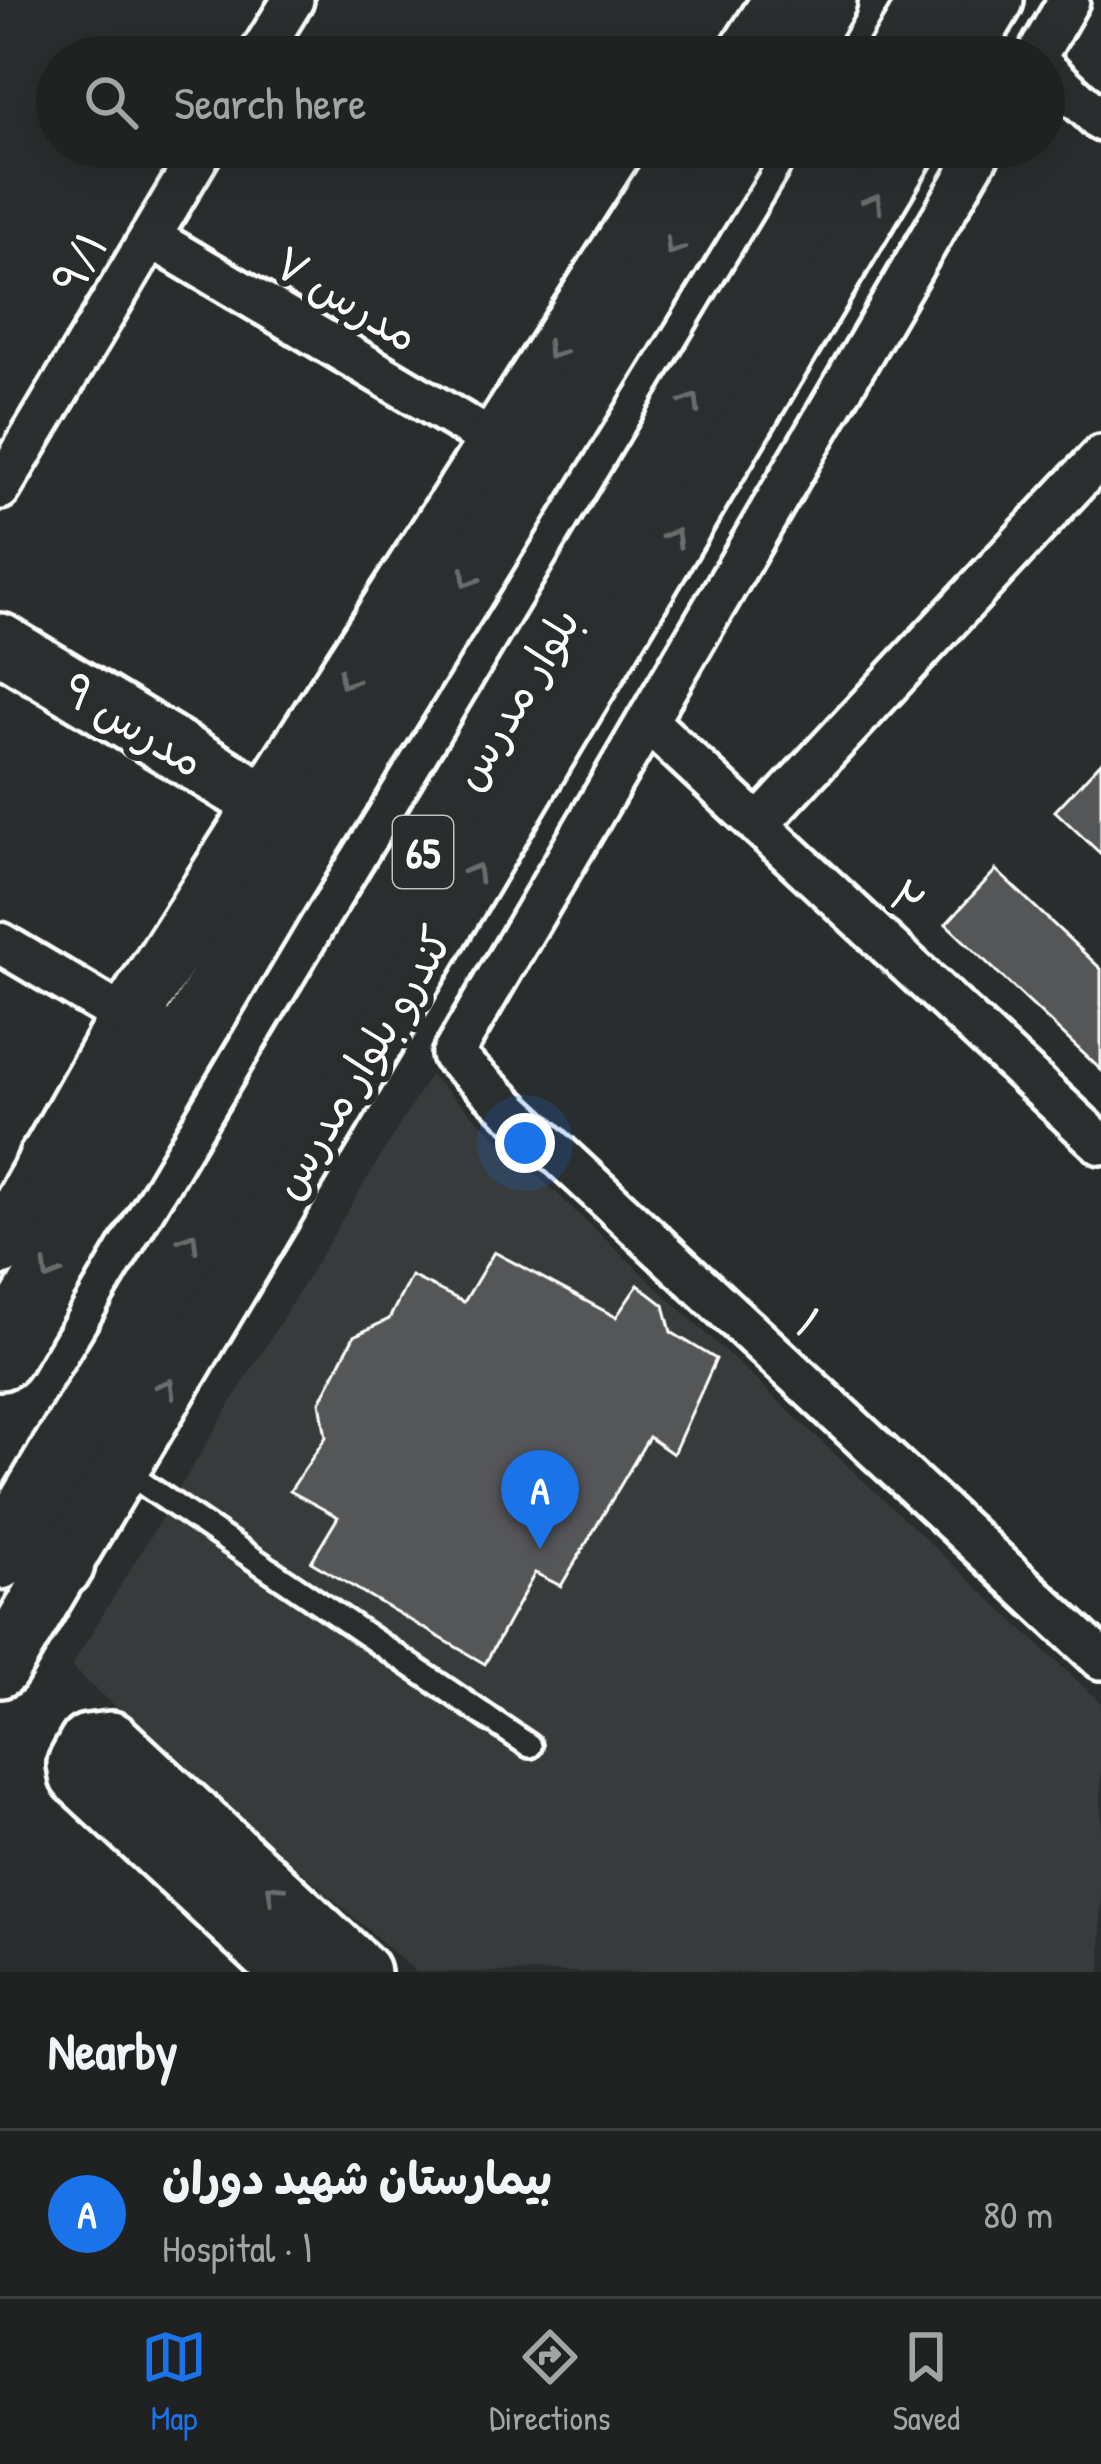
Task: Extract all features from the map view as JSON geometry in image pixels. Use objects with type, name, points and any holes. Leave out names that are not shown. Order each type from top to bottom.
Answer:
[{"type":"main road","points":[[760,36],[783,0]]},
{"type":"main road","points":[[802,36],[824,0]]},
{"type":"main road","points":[[912,36],[933,0]]},
{"type":"main road","points":[[973,36],[994,0]]},
{"type":"main road","points":[[0,1246],[128,1019],[673,168]]},
{"type":"main road","name":"65","points":[[0,1357],[271,900],[721,168]]},
{"type":"main road","name":"بلوار مدرس","points":[[24,1554],[833,168]]},
{"type":"main road","name":"کندرو بلوار مدرس","points":[[0,1668],[24,1554],[119,1468],[894,168]]},
{"type":"main road","name":"مدرس ۹","points":[[0,643],[268,805]]},
{"type":"main road","points":[[50,1161],[271,900]]},
{"type":"main road","points":[[290,1972],[79,1776],[77,1764],[88,1744],[110,1741],[360,1972]]},
{"type":"street","points":[[271,36],[292,0]]},
{"type":"street","points":[[1048,36],[1069,0]]},
{"type":"street","points":[[1065,88],[1101,121]]},
{"type":"street","name":"۹/۱","points":[[0,489],[191,168]]},
{"type":"street","points":[[647,721],[971,168]]},
{"type":"street","name":"مدرس ۷","points":[[150,237],[495,442]]},
{"type":"street","points":[[758,825],[1101,456]]},
{"type":"street","name":"۲","points":[[647,721],[1101,1144]]},
{"type":"street","name":"۱","points":[[647,721],[452,1055],[1101,1658]]},
{"type":"street","points":[[0,943],[128,1019]]},
{"type":"lane","points":[[119,1468],[530,1746]]},
{"type":"shaded area","points":[[430,1075],[1101,1703],[1101,1972],[416,1972],[71,1667]]},
{"type":"building","points":[[1101,762],[1101,854],[1055,811]]},
{"type":"building","points":[[996,870],[1101,969],[1101,1070],[946,924]]},
{"type":"building","points":[[494,1252],[616,1317],[638,1285],[664,1305],[671,1332],[716,1359],[673,1454],[649,1437],[561,1586],[535,1573],[485,1664],[311,1562],[338,1517],[290,1491],[326,1437],[320,1402],[354,1336],[389,1319],[411,1276],[464,1302]]},
{"type":"place","name":"بیمارستان شهید دوران","points":[[540,1549]]}]
